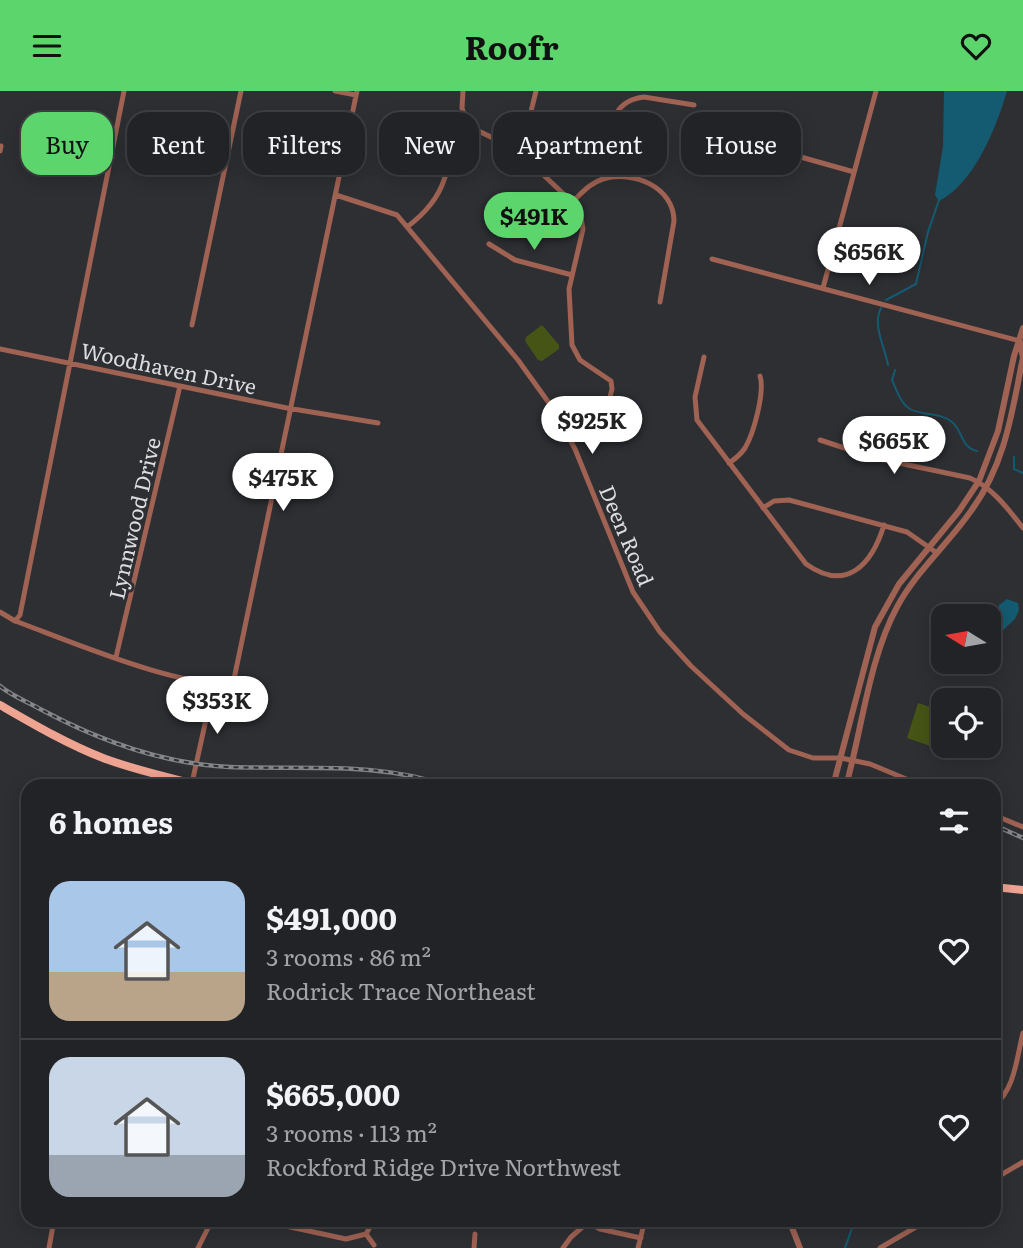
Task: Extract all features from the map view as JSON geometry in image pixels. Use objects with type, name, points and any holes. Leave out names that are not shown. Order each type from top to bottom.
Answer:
[{"type":"main road","points":[[0,705],[83,750],[165,779]]},
{"type":"main road","points":[[1001,888],[1023,890]]},
{"type":"street","points":[[15,621],[20,615],[124,91]]},
{"type":"street","points":[[192,325],[241,91]]},
{"type":"street","points":[[0,612],[15,621],[182,678],[214,683],[230,682],[234,679],[356,93],[335,91]]},
{"type":"street","points":[[463,112],[464,91]]},
{"type":"street","points":[[531,112],[536,91]]},
{"type":"street","points":[[823,288],[876,91]]},
{"type":"street","points":[[613,176],[612,123],[629,97],[653,97],[694,105]]},
{"type":"street","points":[[801,158],[854,172]]},
{"type":"street","points":[[408,227],[437,194],[446,175]]},
{"type":"street","points":[[543,175],[580,212],[583,229],[568,305],[572,345],[580,360],[611,381],[607,409]]},
{"type":"street","points":[[572,202],[594,183],[613,176],[652,184],[667,197],[672,208],[673,228],[660,302]]},
{"type":"street","name":"Deen Road","points":[[335,195],[394,213],[518,360],[555,411],[575,449],[633,592],[660,632],[691,666],[776,741],[797,754],[853,760],[906,779]]},
{"type":"street","points":[[489,244],[514,260],[572,275]]},
{"type":"street","points":[[712,259],[1021,342]]},
{"type":"street","points":[[848,779],[886,631],[908,589],[968,516],[987,488],[1005,446],[1022,365],[1023,328]]},
{"type":"street","points":[[835,779],[875,627],[899,584],[959,511],[979,481],[998,431],[1014,356],[1021,342]]},
{"type":"street","name":"Woodhaven Drive","points":[[0,349],[378,423]]},
{"type":"street","points":[[704,357],[695,397],[695,413],[701,427],[806,563],[835,575],[854,573],[864,565],[884,525]]},
{"type":"street","points":[[729,463],[742,452],[750,439],[762,392],[760,376]]},
{"type":"street","name":"Lynnwood Drive","points":[[116,657],[180,386]]},
{"type":"street","points":[[820,440],[875,458],[979,481],[1023,528]]},
{"type":"street","points":[[763,508],[774,501],[789,500],[907,532],[937,553]]},
{"type":"street","points":[[193,779],[214,683]]},
{"type":"street","points":[[1001,818],[1023,827]]},
{"type":"street","points":[[1002,1097],[1012,1079],[1023,1033]]},
{"type":"street","points":[[1001,1175],[1023,1162]]},
{"type":"street","points":[[49,1248],[53,1227]]},
{"type":"street","points":[[198,1248],[208,1227]]},
{"type":"street","points":[[290,1227],[346,1239],[366,1234],[370,1227]]},
{"type":"street","points":[[563,1248],[580,1227]]},
{"type":"street","points":[[596,1227],[641,1238]]},
{"type":"street","points":[[638,1248],[643,1227]]},
{"type":"street","points":[[792,1227],[800,1248]]},
{"type":"street","points":[[880,1248],[916,1227]]},
{"type":"street","points":[[366,1234],[374,1245]]},
{"type":"street","points":[[474,1248],[475,1234]]},
{"type":"green space","points":[[542,325],[559,345],[559,349],[542,361],[538,360],[525,341],[526,337]]},
{"type":"green space","points":[[918,703],[931,707],[931,746],[907,738]]},
{"type":"water","points":[[944,91],[1007,91],[990,137],[973,168],[952,193],[939,201],[935,195],[943,146]]},
{"type":"water","points":[[1007,599],[1018,603],[1019,610],[1015,619],[1001,632],[1001,604]]},
{"type":"waterway","points":[[886,300],[916,284],[928,232],[939,200]]},
{"type":"waterway","points":[[881,308],[878,329],[888,365]]},
{"type":"waterway","points":[[895,370],[892,380],[907,407],[952,422],[965,443],[977,451]]},
{"type":"waterway","points":[[1014,457],[1014,469],[1023,473]]},
{"type":"waterway","points":[[845,1248],[852,1227]]},
{"type":"railway","points":[[0,686],[20,699],[87,732],[157,756],[205,765],[340,768],[424,779]]},
{"type":"railway","points":[[1001,828],[1023,838]]}]
